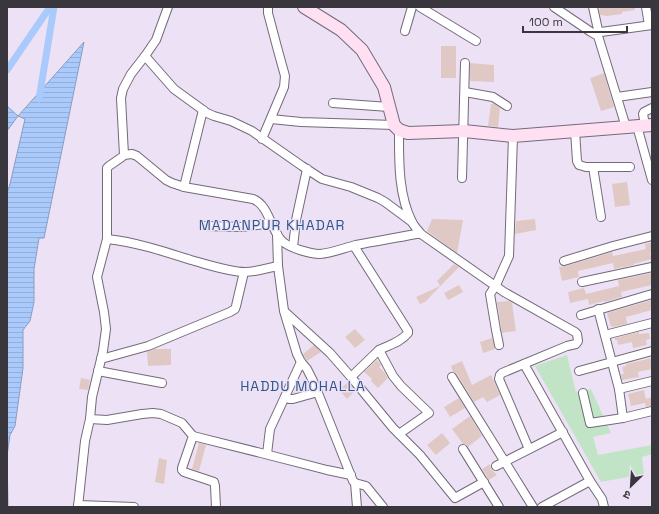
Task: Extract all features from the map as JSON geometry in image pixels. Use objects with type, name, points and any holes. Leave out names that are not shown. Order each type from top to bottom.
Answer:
[{"type":"street","points":[[124,155],[121,98],[123,89],[131,74],[146,56],[156,40],[168,7]]},
{"type":"street","points":[[262,139],[284,87],[285,76],[268,13],[268,7]]},
{"type":"street","points":[[304,7],[341,30],[362,50],[384,87],[396,127],[404,203],[412,222],[421,234],[496,286],[577,334],[578,341],[576,344],[500,375],[499,379],[529,449]]},
{"type":"street","points":[[405,31],[412,7]]},
{"type":"street","points":[[420,7],[476,41]]},
{"type":"street","points":[[554,7],[598,36],[617,97],[640,126],[652,180]]},
{"type":"street","points":[[593,7],[598,30],[601,32],[650,25],[646,7]]},
{"type":"street","points":[[146,56],[174,89],[203,110],[252,131],[322,179],[351,187],[378,198],[412,222]]},
{"type":"street","points":[[462,178],[466,63]]},
{"type":"street","points":[[465,92],[493,98],[507,106]]},
{"type":"street","points":[[617,97],[652,92]]},
{"type":"street","points":[[333,104],[389,107]]},
{"type":"street","points":[[640,126],[644,112],[652,108]]},
{"type":"street","points":[[184,187],[203,110]]},
{"type":"street","points":[[271,119],[396,127],[408,133],[464,131],[513,136],[640,126]]},
{"type":"street","points":[[575,131],[577,161],[582,167],[630,167]]},
{"type":"street","points":[[499,344],[490,294],[496,286],[509,256],[513,136]]},
{"type":"street","points":[[134,507],[78,506],[85,441],[90,419],[92,397],[106,329],[97,273],[107,239],[107,168],[109,166],[124,155],[132,154],[172,183],[184,187],[253,199],[261,205],[283,242],[293,247],[313,253],[318,254],[332,252],[354,246],[421,234]]},
{"type":"street","points":[[593,167],[601,217]]},
{"type":"street","points":[[293,247],[296,220],[307,169]]},
{"type":"street","points":[[205,226],[242,227],[271,223]]},
{"type":"street","points":[[277,234],[278,266],[284,311],[297,354],[307,369],[318,392],[353,479],[357,507]]},
{"type":"street","points":[[564,261],[652,236]]},
{"type":"street","points":[[107,239],[147,247],[208,265],[244,272],[252,272],[278,266]]},
{"type":"street","points":[[351,377],[380,350],[407,336],[408,333],[354,246]]},
{"type":"street","points":[[582,282],[652,267]]},
{"type":"street","points":[[101,359],[148,346],[230,312],[236,306],[244,272]]},
{"type":"street","points":[[581,315],[652,294]]},
{"type":"street","points":[[598,309],[619,389],[623,418]]},
{"type":"street","points":[[284,311],[322,346],[351,377],[399,434],[420,455],[455,498],[484,482]]},
{"type":"street","points":[[605,335],[652,323]]},
{"type":"street","points":[[380,350],[401,386],[429,413],[399,434]]},
{"type":"street","points":[[579,371],[652,351]]},
{"type":"street","points":[[267,454],[270,429],[301,362]]},
{"type":"street","points":[[524,364],[590,481],[602,499],[604,507]]},
{"type":"street","points":[[98,371],[162,383]]},
{"type":"street","points":[[452,377],[533,507]]},
{"type":"street","points":[[619,389],[652,381]]},
{"type":"street","points":[[285,397],[293,399],[318,392]]},
{"type":"street","points":[[583,393],[590,423],[623,418],[652,411]]},
{"type":"street","points":[[90,419],[107,420],[142,414],[161,414],[182,424],[193,436],[327,470],[353,479],[366,486],[383,507]]},
{"type":"street","points":[[496,466],[563,432]]},
{"type":"street","points":[[193,436],[182,470],[214,482],[216,507]]},
{"type":"street","points":[[463,449],[499,507]]},
{"type":"street","points":[[542,507],[590,481]]},
{"type":"green space","points":[[567,355],[576,392],[591,389],[611,433],[593,437],[598,455],[652,445],[652,454],[642,457],[644,474],[601,482],[535,366]]},
{"type":"water","points":[[84,42],[44,238],[39,238],[34,269],[34,302],[30,321],[23,330],[23,368],[15,426],[10,435],[7,456],[7,193],[25,119],[18,116]]},
{"type":"water","points":[[7,106],[18,116],[7,131]]},
{"type":"water","points":[[7,456],[8,502],[8,507],[7,507]]},
{"type":"building","points":[[600,7],[635,7],[635,10],[607,16],[600,15]]},
{"type":"building","points":[[441,46],[456,46],[456,78],[441,78]]},
{"type":"building","points":[[470,63],[494,65],[494,82],[470,81]]},
{"type":"building","points":[[604,73],[614,107],[601,111],[590,78]]},
{"type":"building","points":[[491,104],[494,104],[500,108],[498,127],[488,126]]},
{"type":"building","points":[[627,182],[630,205],[615,207],[612,184]]},
{"type":"building","points":[[432,219],[463,220],[457,253],[427,231]]},
{"type":"building","points":[[535,219],[536,230],[515,234],[516,221]]},
{"type":"building","points":[[652,242],[652,252],[650,253],[652,259],[633,264],[634,265],[614,269],[613,263],[578,271],[579,277],[562,281],[559,267],[612,252],[613,256],[646,249],[645,244]]},
{"type":"building","points":[[454,264],[459,267],[425,302],[420,304],[416,297],[440,286],[437,281]]},
{"type":"building","points":[[652,273],[652,285],[621,292],[622,297],[589,305],[588,299],[570,303],[568,292],[584,288],[586,294],[619,286],[618,280]]},
{"type":"building","points":[[459,285],[463,292],[448,300],[444,293]]},
{"type":"building","points":[[652,300],[652,310],[626,317],[627,324],[611,327],[607,313]]},
{"type":"building","points":[[509,301],[512,303],[516,331],[502,333],[497,302]]},
{"type":"building","points":[[355,329],[365,340],[355,348],[345,337]]},
{"type":"building","points":[[639,332],[639,334],[649,333],[650,339],[646,340],[647,345],[633,348],[632,342],[618,345],[617,340],[615,340],[615,338]]},
{"type":"building","points":[[492,338],[495,349],[483,353],[480,342]]},
{"type":"building","points":[[314,345],[321,352],[307,361],[303,354]]},
{"type":"building","points":[[154,349],[171,349],[171,365],[148,366],[147,352]]},
{"type":"building","points":[[652,358],[652,369],[638,372],[639,377],[622,380],[621,374],[624,374],[622,367],[626,366],[626,364]]},
{"type":"building","points":[[377,360],[381,365],[379,367],[388,378],[378,388],[371,381],[372,379],[364,372]]},
{"type":"building","points":[[462,361],[472,385],[491,375],[500,395],[487,402],[483,397],[474,402],[457,374],[453,372],[451,366]]},
{"type":"building","points":[[81,378],[90,380],[88,390],[79,389]]},
{"type":"building","points":[[348,382],[355,391],[347,399],[339,390]]},
{"type":"building","points":[[644,390],[646,399],[652,397],[652,406],[646,407],[645,403],[631,406],[628,394]]},
{"type":"building","points":[[459,398],[465,408],[450,417],[444,407]]},
{"type":"building","points":[[470,416],[482,436],[468,447],[466,444],[463,444],[452,429]]},
{"type":"building","points":[[442,433],[450,443],[436,455],[427,445]]},
{"type":"building","points":[[199,443],[206,445],[199,471],[192,469]]},
{"type":"building","points":[[159,458],[167,460],[164,484],[155,482]]},
{"type":"building","points":[[490,464],[491,469],[497,475],[489,480],[482,469]]},
{"type":"waterway","points":[[7,70],[50,7]]},
{"type":"waterway","points":[[39,99],[54,7]]},
{"type":"district","name":"MADANPUR KHADAR","points":[[272,225]]},
{"type":"district","name":"HADDU MOHALLA","points":[[303,386]]}]
